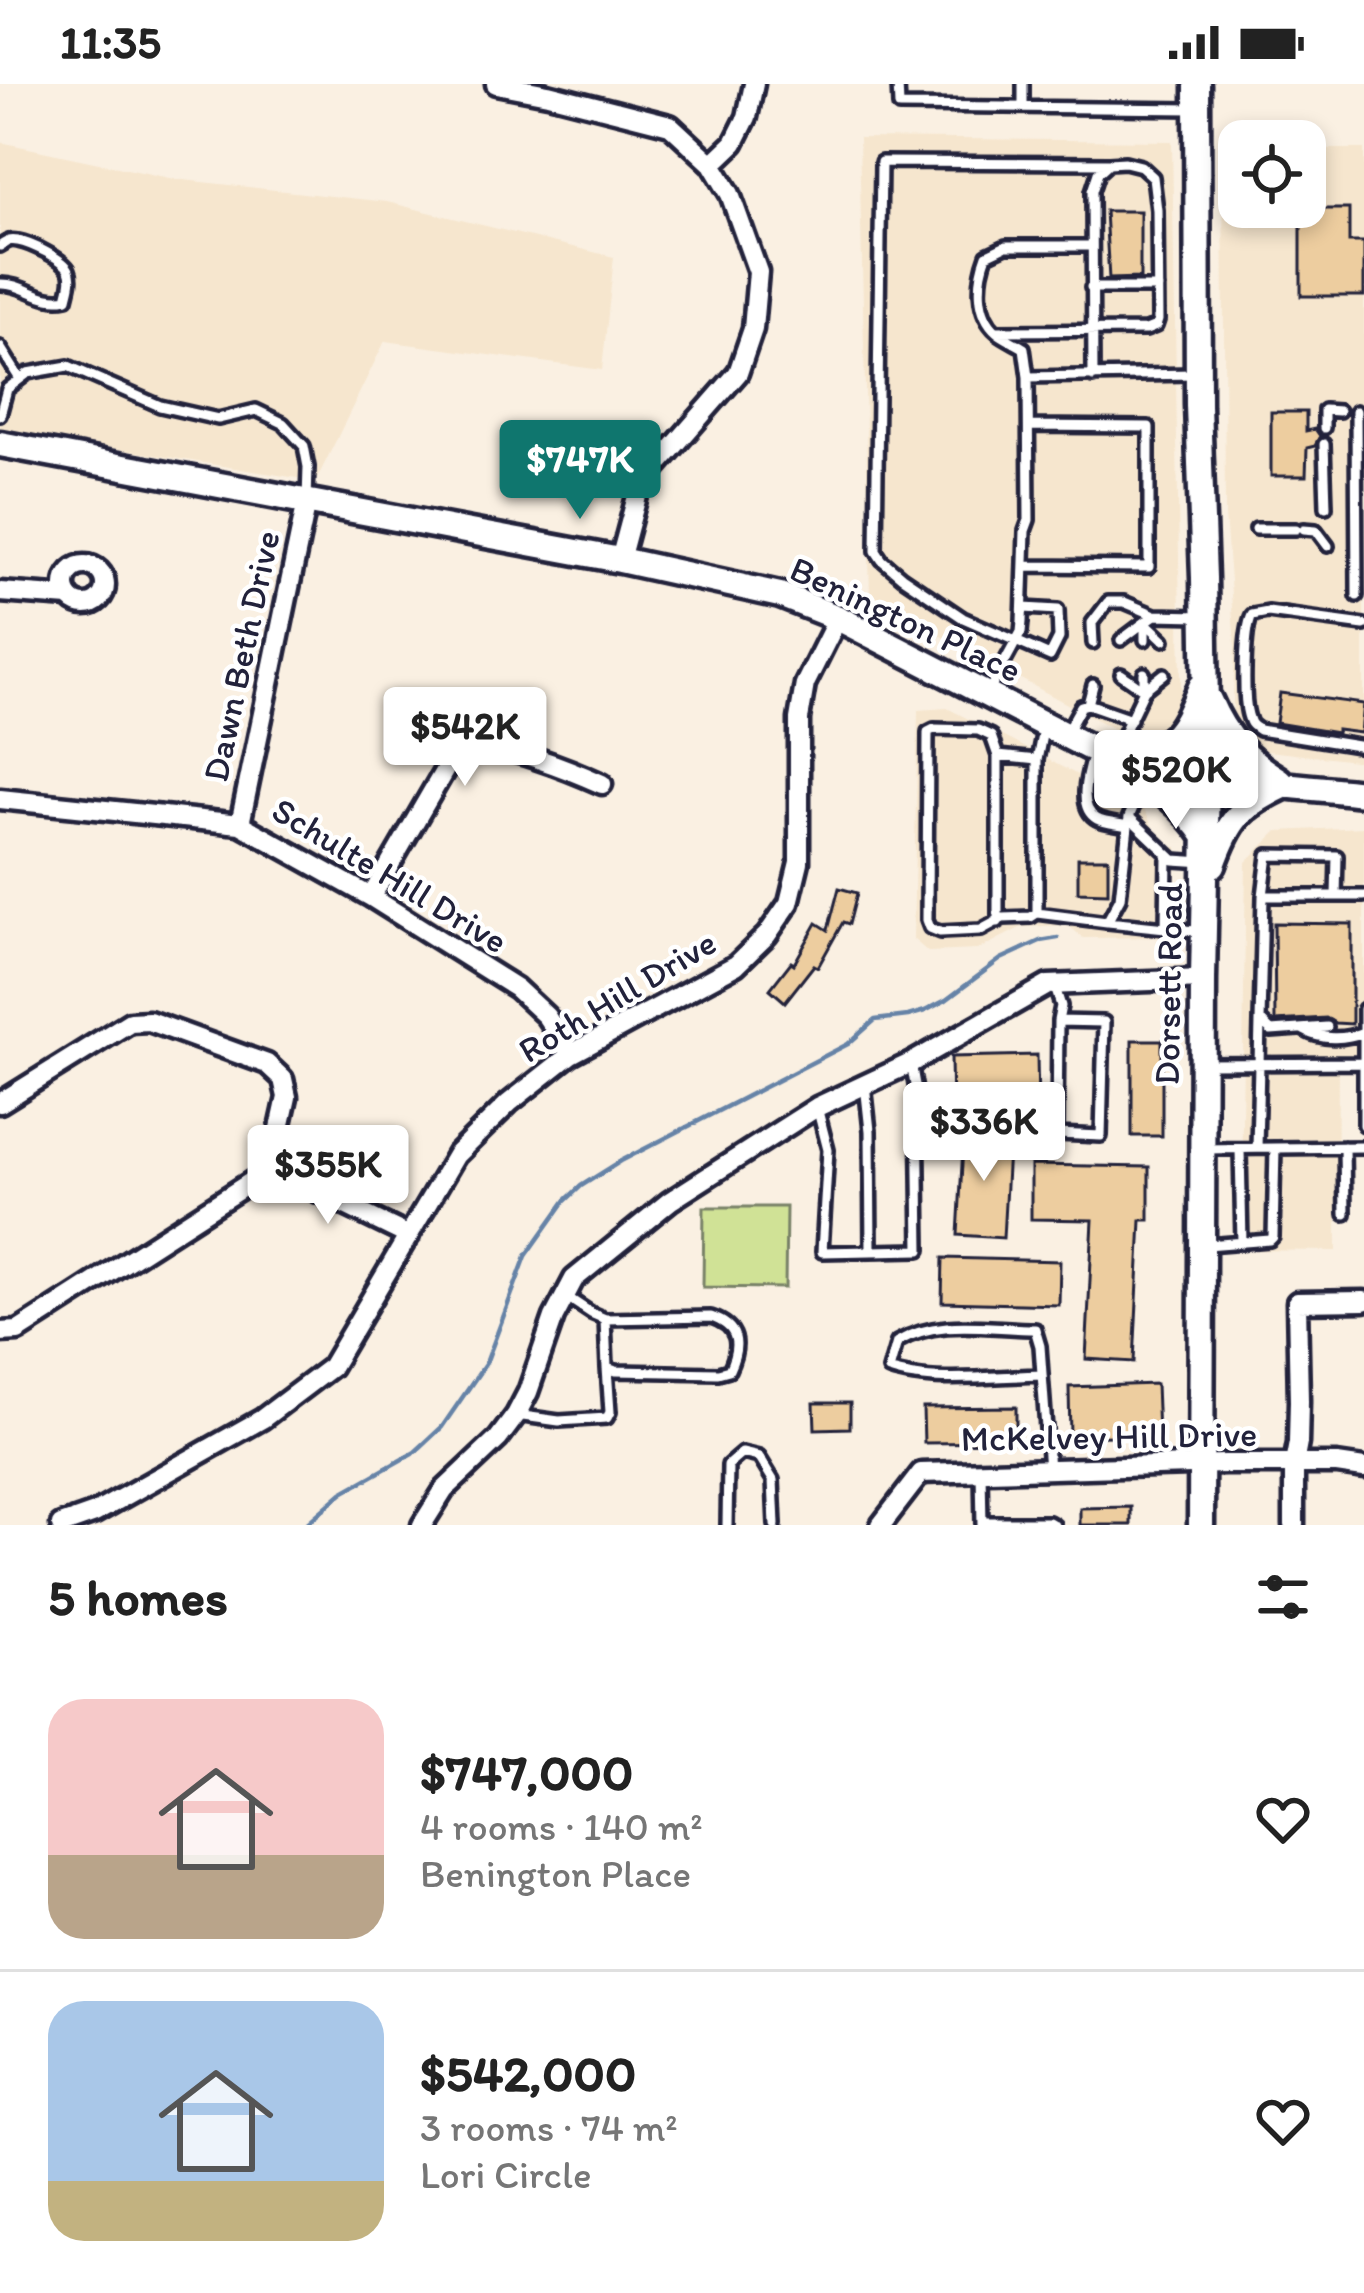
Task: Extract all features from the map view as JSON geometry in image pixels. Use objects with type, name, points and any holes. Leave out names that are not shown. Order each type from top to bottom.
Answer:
[{"type":"main road","name":"Dorsett Road","points":[[1197,96],[1207,776],[1201,1525]]},
{"type":"main road","name":"Benington Place","points":[[0,444],[620,560],[780,595],[838,618],[1103,753],[1207,776],[1364,793]]},
{"type":"main road","points":[[1103,753],[1147,751],[1167,743],[1182,730],[1206,685]]},
{"type":"main road","points":[[1206,685],[1220,726],[1239,751],[1286,784]]},
{"type":"main road","points":[[1103,753],[1146,778],[1193,818],[1205,849]]},
{"type":"main road","points":[[1205,890],[1224,833],[1241,811],[1286,784]]},
{"type":"street","points":[[496,84],[548,89],[670,125],[712,164],[730,194],[758,272],[753,329],[738,374],[640,485],[620,560]]},
{"type":"street","points":[[712,164],[734,142],[747,117],[754,84]]},
{"type":"street","name":"Dawn Beth Drive","points":[[240,824],[307,500]]},
{"type":"street","points":[[0,592],[69,597]]},
{"type":"street","name":"Roth Hill Drive","points":[[62,1525],[95,1513],[262,1419],[331,1367],[456,1155],[508,1103],[572,1054],[736,965],[767,935],[789,903],[799,862],[799,719],[805,684],[838,618]]},
{"type":"street","points":[[370,897],[454,754],[468,746],[552,763],[602,784]]},
{"type":"street","name":"Schulte Hill Drive","points":[[0,799],[240,824],[370,897],[516,988],[546,1016],[572,1054]]},
{"type":"street","points":[[428,1523],[444,1490],[498,1439],[516,1415],[574,1279],[670,1201],[818,1107],[911,1063],[1048,985],[1203,980]]},
{"type":"street","points":[[0,1077],[6,1099],[130,1022],[149,1022],[267,1064],[283,1079],[287,1097],[271,1169],[18,1331],[0,1332]]},
{"type":"street","points":[[271,1169],[409,1236]]},
{"type":"street","points":[[1294,1525],[1298,1302],[1364,1301]]},
{"type":"street","name":"McKelvey Hill Drive","points":[[881,1525],[921,1474],[1294,1464],[1364,1468]]},
{"type":"lane","points":[[898,84],[898,106],[1022,107],[1197,96]]},
{"type":"lane","points":[[1022,107],[1023,84]]},
{"type":"lane","points":[[996,332],[1146,330],[1156,326],[1153,177],[1141,166],[1125,162],[881,162],[877,551],[902,577],[963,618],[1050,656],[1059,638],[1058,610],[1024,608]]},
{"type":"lane","points":[[1093,377],[1092,190],[1098,173],[1109,163]]},
{"type":"lane","points":[[0,246],[17,240],[60,259],[71,282],[67,298],[59,301],[11,283],[0,284]]},
{"type":"lane","points":[[987,695],[1021,632],[1030,426],[1024,348],[996,332],[981,305],[980,273],[987,255],[1006,247],[1091,246]]},
{"type":"lane","points":[[1091,289],[1158,289]]},
{"type":"lane","points":[[0,347],[20,380]]},
{"type":"lane","points":[[0,416],[8,389],[28,373],[68,366],[160,406],[218,419],[256,410],[283,423],[304,446],[307,500]]},
{"type":"lane","points":[[1028,377],[1198,374]]},
{"type":"lane","points":[[1324,428],[1324,410],[1339,411]]},
{"type":"lane","points":[[1356,411],[1357,596]]},
{"type":"lane","points":[[1024,566],[1149,566],[1149,427],[1030,426]]},
{"type":"lane","points":[[1324,444],[1326,507]]},
{"type":"lane","points":[[1256,529],[1316,530],[1328,546]]},
{"type":"lane","points":[[1093,644],[1092,623],[1108,602],[1124,602],[1150,618],[1164,640]]},
{"type":"lane","points":[[1364,625],[1260,611],[1252,615],[1247,630],[1246,703],[1252,725],[1268,734],[1364,747]]},
{"type":"lane","points":[[1121,640],[1150,618],[1205,616]]},
{"type":"lane","points":[[1144,640],[1150,618]]},
{"type":"lane","points":[[1144,673],[1144,690],[1131,719],[1086,779],[1086,804],[1097,819],[1128,821],[1177,862],[1205,849]]},
{"type":"lane","points":[[1121,674],[1144,690]]},
{"type":"lane","points":[[1144,690],[1164,674]]},
{"type":"lane","points":[[1088,704],[1093,685]]},
{"type":"lane","points":[[1037,913],[1037,760],[1054,730],[1081,706],[1088,704],[1131,719]]},
{"type":"lane","points":[[998,922],[998,755],[991,736],[978,730],[934,729],[928,733],[930,928],[940,932],[981,930],[998,922],[1003,918],[1037,913],[1204,932]]},
{"type":"lane","points":[[998,755],[1037,760]]},
{"type":"lane","points":[[1107,922],[1120,898],[1128,821],[1146,778]]},
{"type":"lane","points":[[1257,1148],[1268,855],[1336,856],[1336,896]]},
{"type":"lane","points":[[1166,928],[1167,856]]},
{"type":"lane","points":[[1263,896],[1364,896]]},
{"type":"lane","points":[[1054,984],[1061,1006],[1058,1021],[1058,1134],[1101,1136],[1103,1022],[1058,1021]]},
{"type":"lane","points":[[1364,1009],[1364,1125]]},
{"type":"lane","points":[[1261,1021],[1271,1030],[1327,1027]]},
{"type":"lane","points":[[1346,1027],[1363,1032]]},
{"type":"lane","points":[[1304,1030],[1316,1036],[1352,1037],[1363,1032]]},
{"type":"lane","points":[[818,1107],[828,1150],[822,1252],[920,1250],[918,1100],[911,1063]]},
{"type":"lane","points":[[1203,1064],[1363,1063]]},
{"type":"lane","points":[[865,1084],[871,1131],[872,1251]]},
{"type":"lane","points":[[1344,1147],[1345,1214]]},
{"type":"lane","points":[[1203,1149],[1364,1147]]},
{"type":"lane","points":[[1203,1245],[1267,1242],[1273,1237],[1275,1148]]},
{"type":"lane","points":[[1240,1150],[1242,1243]]},
{"type":"lane","points":[[564,1294],[605,1318],[712,1317],[726,1322],[735,1334],[736,1357],[729,1370],[718,1373],[607,1368]]},
{"type":"lane","points":[[516,1415],[559,1421],[607,1418],[605,1318]]},
{"type":"lane","points":[[1042,1375],[934,1378],[889,1370],[897,1342],[940,1326],[1035,1329],[1040,1346],[1049,1470]]},
{"type":"lane","points":[[727,1525],[728,1465],[742,1454],[759,1456],[773,1480],[776,1525]]},
{"type":"lane","points":[[981,1472],[982,1524],[1054,1525]]},
{"type":"shaded area","points":[[859,138],[1172,141],[1182,738],[1123,734],[870,598]]},
{"type":"shaded area","points":[[0,142],[174,179],[387,202],[614,257],[602,370],[385,341],[316,481],[0,430]]},
{"type":"shaded area","points":[[1326,149],[1364,149],[1364,762],[1251,749],[1232,728],[1235,647],[1225,515],[1223,228],[1326,228]]},
{"type":"shaded area","points":[[947,708],[1144,809],[1158,838],[1168,847],[1177,847],[1174,937],[1083,938],[1068,925],[1022,927],[977,950],[928,952],[913,939],[918,710]]},
{"type":"shaded area","points":[[1364,827],[1364,1054],[1338,1056],[1337,1251],[1240,1250],[1246,862],[1278,831]]},
{"type":"green space","points":[[704,1207],[786,1207],[785,1288],[703,1287]]},
{"type":"building","points":[[1326,209],[1349,209],[1349,242],[1364,242],[1364,296],[1301,296],[1301,228],[1326,228]]},
{"type":"building","points":[[1105,211],[1140,211],[1140,278],[1109,279]]},
{"type":"building","points":[[1271,412],[1306,412],[1306,431],[1315,429],[1320,436],[1315,446],[1307,448],[1306,476],[1271,476]]},
{"type":"building","points":[[1280,693],[1364,704],[1361,733],[1276,723]]},
{"type":"building","points":[[1078,858],[1108,858],[1108,893],[1078,892]]},
{"type":"building","points":[[839,888],[857,893],[849,924],[843,922],[818,967],[814,965],[785,1002],[770,989],[794,964],[817,923],[828,930]]},
{"type":"building","points":[[1274,923],[1352,924],[1352,1024],[1326,1018],[1275,1021]]},
{"type":"building","points":[[1132,1040],[1162,1040],[1162,1136],[1132,1136]]},
{"type":"building","points":[[1037,1055],[1038,1109],[952,1111],[951,1057]]},
{"type":"building","points":[[964,1129],[1009,1132],[1003,1238],[958,1235]]},
{"type":"building","points":[[1031,1165],[1149,1167],[1149,1220],[1141,1220],[1134,1362],[1086,1359],[1093,1220],[1031,1219]]},
{"type":"building","points":[[943,1258],[1060,1261],[1059,1305],[942,1302]]},
{"type":"building","points":[[1156,1384],[1158,1435],[1070,1437],[1069,1387]]},
{"type":"building","points":[[814,1403],[850,1403],[850,1428],[815,1429]]},
{"type":"building","points":[[1016,1407],[1016,1442],[924,1443],[923,1408]]},
{"type":"building","points":[[1131,1507],[1131,1525],[1080,1525],[1080,1508]]},
{"type":"waterway","points":[[305,1525],[342,1493],[415,1452],[442,1427],[486,1363],[526,1256],[581,1186],[848,1044],[875,1020],[925,1011],[1001,959],[1058,938]]}]
